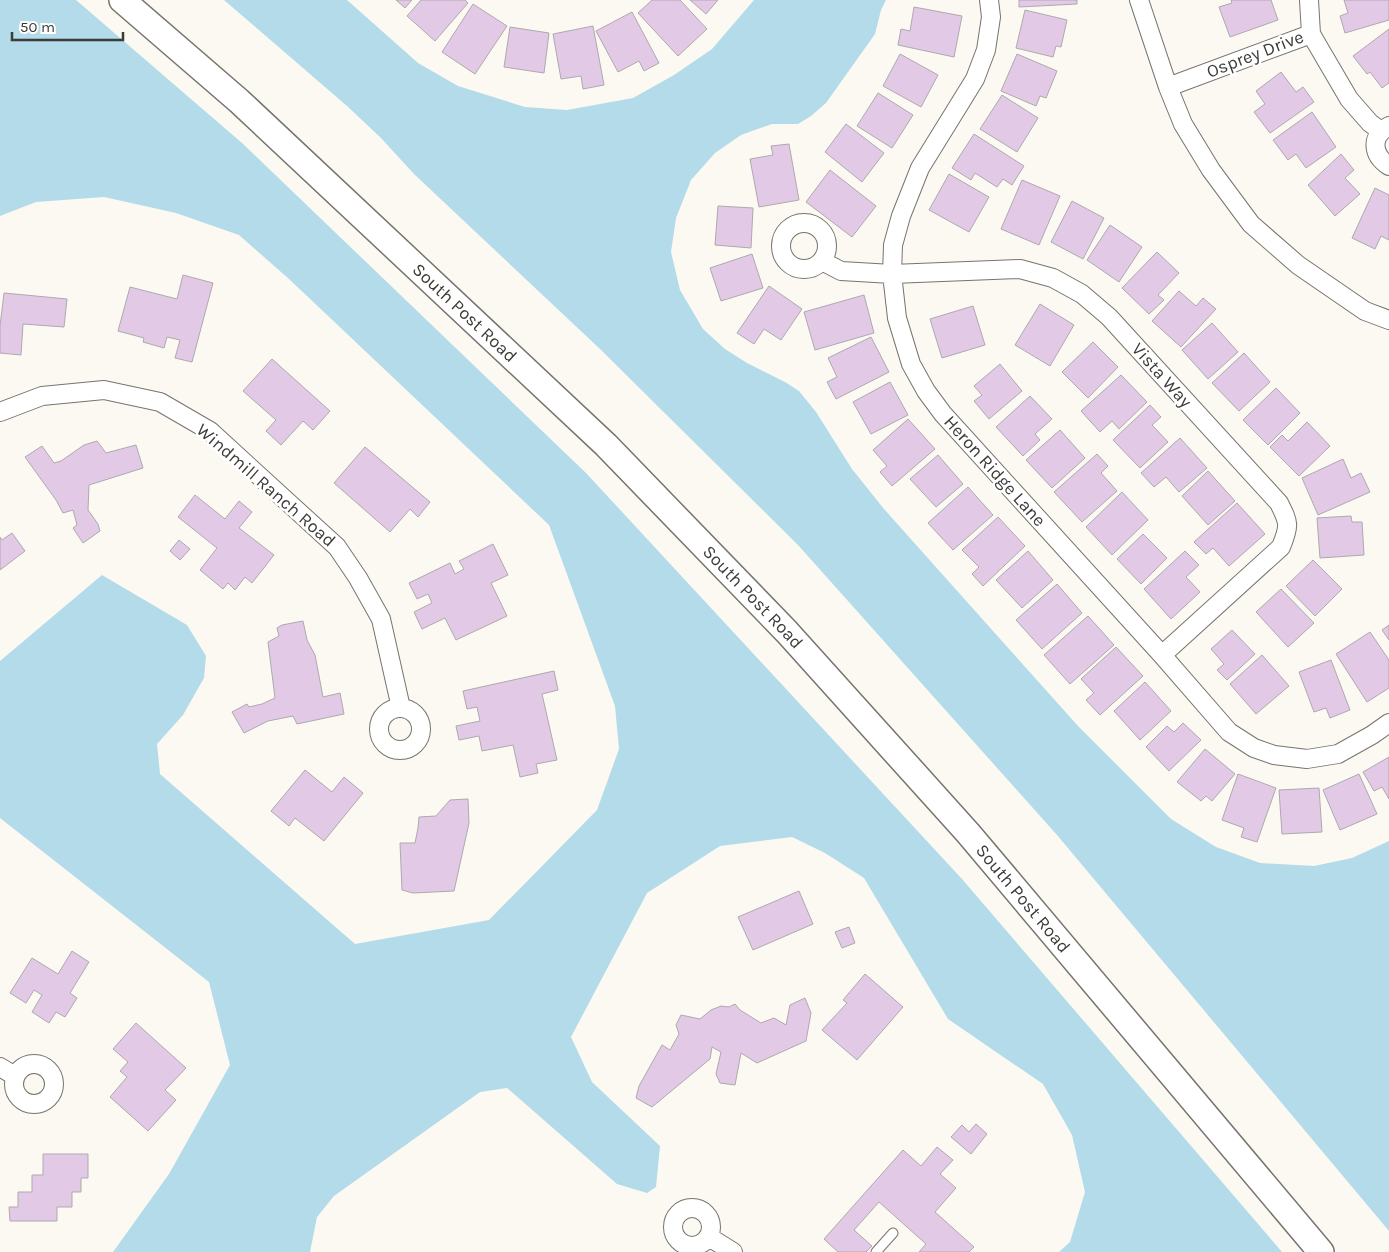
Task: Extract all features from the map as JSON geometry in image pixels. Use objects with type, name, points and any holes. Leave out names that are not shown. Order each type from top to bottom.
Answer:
[{"type":"street","name":"South Post Road","points":[[122,0],[239,102],[606,445],[788,632],[968,833],[1321,1252]]},
{"type":"street","name":"Heron Ridge Lane","points":[[989,0],[991,17],[986,50],[976,79],[920,168],[892,245],[892,274],[897,318],[911,364],[926,391],[943,414],[1162,655],[1229,732],[1254,748],[1274,755],[1307,759],[1338,754],[1389,723]]},
{"type":"street","points":[[1139,0],[1168,87],[1183,124],[1211,170],[1251,224],[1298,265],[1365,311],[1389,320]]},
{"type":"street","name":"Osprey Drive","points":[[1168,87],[1311,34],[1309,0]]},
{"type":"street","points":[[1311,34],[1349,99],[1370,123],[1385,129],[1376,139],[1375,147],[1378,156],[1389,166]]},
{"type":"street","name":"Vista Way","points":[[822,261],[841,271],[892,274],[1020,269],[1053,278],[1082,294],[1109,317],[1279,502],[1287,518],[1288,531],[1281,547],[1162,655]]},
{"type":"street","name":"Windmill Ranch Road","points":[[0,412],[42,396],[104,390],[160,402],[210,432],[337,547],[343,555],[381,619],[401,708]]},
{"type":"street","points":[[0,1066],[16,1076]]},
{"type":"street","points":[[709,1237],[733,1252]]},
{"type":"lane","points":[[876,1252],[893,1233]]},
{"type":"water","points":[[0,0],[76,0],[242,143],[586,473],[962,879],[1282,1252],[1059,1252],[1070,1242],[1085,1192],[1072,1135],[1043,1084],[948,1019],[864,878],[825,853],[792,837],[720,846],[647,893],[571,1037],[592,1082],[660,1146],[656,1187],[647,1193],[617,1184],[507,1088],[480,1092],[334,1196],[317,1217],[310,1252],[113,1252],[169,1174],[230,1065],[209,982],[0,818],[0,661],[102,575],[187,625],[206,656],[204,678],[183,715],[157,744],[160,774],[355,944],[489,920],[597,810],[619,749],[615,706],[549,525],[289,279],[239,235],[176,213],[104,197],[36,202],[0,216]]},
{"type":"water","points":[[224,0],[347,0],[418,63],[458,86],[525,107],[567,110],[633,98],[674,75],[712,49],[754,0],[886,0],[881,10],[875,34],[826,103],[798,124],[772,124],[741,135],[715,153],[691,180],[676,218],[671,252],[680,290],[703,329],[725,349],[799,391],[816,412],[852,469],[884,509],[1078,726],[1171,819],[1216,847],[1260,863],[1314,866],[1352,858],[1389,841],[1389,1231],[1057,835],[798,545],[599,348],[414,174],[381,138],[347,106]]},
{"type":"building","points":[[396,0],[412,0],[405,8]]},
{"type":"building","points":[[421,0],[465,0],[468,3],[435,41],[407,16]]},
{"type":"building","points":[[652,0],[680,0],[707,29],[678,56],[638,13]]},
{"type":"building","points":[[690,0],[718,0],[706,14]]},
{"type":"building","points":[[1019,0],[1077,0],[1077,4],[1019,7]]},
{"type":"building","points":[[1231,0],[1271,0],[1278,20],[1230,37],[1219,7],[1232,3]]},
{"type":"building","points":[[1344,0],[1389,0],[1389,20],[1345,33],[1340,16],[1348,13]]},
{"type":"building","points":[[473,4],[507,26],[475,74],[442,52]]},
{"type":"building","points":[[914,7],[962,16],[954,57],[898,45],[901,29],[910,31]]},
{"type":"building","points":[[1025,10],[1067,20],[1061,47],[1056,46],[1053,57],[1016,48]]},
{"type":"building","points":[[632,12],[659,63],[644,71],[639,61],[618,72],[596,31]]},
{"type":"building","points":[[593,26],[604,85],[583,89],[581,76],[561,79],[553,34]]},
{"type":"building","points":[[510,27],[549,33],[544,73],[504,67]]},
{"type":"building","points":[[1389,29],[1389,83],[1382,88],[1370,72],[1367,74],[1353,56]]},
{"type":"building","points":[[900,54],[938,75],[921,107],[883,86]]},
{"type":"building","points":[[1017,54],[1057,71],[1046,98],[1040,96],[1036,106],[1001,91]]},
{"type":"building","points":[[1281,72],[1296,92],[1303,87],[1314,102],[1270,133],[1254,112],[1265,104],[1256,91]]},
{"type":"building","points":[[878,93],[913,115],[892,148],[857,126]]},
{"type":"building","points":[[1002,95],[1038,118],[1017,152],[980,129]]},
{"type":"building","points":[[1312,112],[1336,147],[1306,168],[1296,154],[1288,160],[1273,140]]},
{"type":"building","points":[[846,124],[884,153],[862,182],[825,152]]},
{"type":"building","points":[[974,134],[1024,166],[1012,185],[1003,179],[997,187],[975,173],[971,180],[952,168]]},
{"type":"building","points":[[789,144],[799,200],[759,207],[750,159],[773,155],[771,146]]},
{"type":"building","points":[[1341,154],[1354,170],[1345,178],[1360,194],[1335,216],[1308,185]]},
{"type":"building","points":[[830,170],[876,206],[852,237],[806,202]]},
{"type":"building","points":[[949,174],[989,197],[969,232],[929,210]]},
{"type":"building","points":[[1022,180],[1060,196],[1039,245],[1001,229]]},
{"type":"building","points":[[1375,188],[1389,195],[1389,240],[1381,236],[1375,249],[1352,238]]},
{"type":"building","points":[[1072,201],[1104,218],[1083,259],[1051,242]]},
{"type":"building","points":[[718,206],[753,208],[751,248],[715,245]]},
{"type":"building","points":[[1110,225],[1142,247],[1119,282],[1087,260]]},
{"type":"building","points":[[1157,252],[1179,273],[1158,295],[1164,300],[1149,314],[1122,288]]},
{"type":"building","points":[[752,254],[763,288],[721,301],[710,268]]},
{"type":"building","points":[[183,275],[213,283],[192,362],[175,358],[180,340],[167,337],[164,348],[143,342],[144,338],[118,331],[130,287],[177,299]]},
{"type":"building","points":[[769,286],[802,309],[781,340],[764,329],[754,344],[737,333]]},
{"type":"building","points":[[1179,291],[1196,306],[1203,298],[1216,309],[1181,347],[1152,321]]},
{"type":"building","points":[[4,293],[67,299],[64,327],[23,324],[21,355],[0,353],[0,326]]},
{"type":"building","points":[[864,295],[874,333],[815,350],[804,312]]},
{"type":"building","points":[[1040,304],[1074,325],[1050,366],[1015,345]]},
{"type":"building","points":[[973,306],[985,345],[942,358],[930,319]]},
{"type":"building","points":[[1212,323],[1238,352],[1208,379],[1182,350]]},
{"type":"building","points":[[871,337],[889,372],[836,399],[827,382],[837,377],[828,358]]},
{"type":"building","points":[[1093,342],[1118,367],[1088,398],[1062,372]]},
{"type":"building","points":[[1244,353],[1270,382],[1239,411],[1212,383]]},
{"type":"building","points":[[272,359],[330,411],[313,430],[303,421],[281,445],[266,431],[276,420],[243,391]]},
{"type":"building","points":[[1000,364],[1022,391],[989,419],[974,401],[982,395],[974,386]]},
{"type":"building","points":[[1121,375],[1147,402],[1119,429],[1112,421],[1100,432],[1081,411]]},
{"type":"building","points":[[890,382],[908,415],[871,434],[853,402]]},
{"type":"building","points":[[1276,388],[1300,413],[1268,445],[1243,420]]},
{"type":"building","points":[[1030,396],[1052,419],[1035,434],[1040,440],[1023,456],[996,427]]},
{"type":"building","points":[[1150,405],[1161,417],[1152,425],[1168,442],[1140,468],[1113,440]]},
{"type":"building","points":[[908,419],[935,449],[892,486],[880,472],[887,466],[873,450]]},
{"type":"building","points":[[1307,422],[1330,446],[1299,476],[1270,447],[1282,435],[1288,441]]},
{"type":"building","points":[[1060,430],[1085,458],[1052,488],[1026,460]]},
{"type":"building","points":[[1180,438],[1207,468],[1179,492],[1166,477],[1154,487],[1141,473]]},
{"type":"building","points":[[97,441],[106,453],[136,445],[143,468],[89,485],[88,510],[98,524],[100,531],[83,543],[73,528],[77,525],[73,510],[63,513],[56,500],[25,457],[42,446],[54,463],[61,461],[84,445]]},
{"type":"building","points":[[365,447],[430,502],[418,517],[410,509],[390,532],[334,483]]},
{"type":"building","points":[[1097,454],[1108,466],[1101,473],[1117,491],[1082,522],[1054,492]]},
{"type":"building","points":[[938,455],[963,484],[936,507],[910,479]]},
{"type":"building","points":[[1343,459],[1351,478],[1361,473],[1370,492],[1318,515],[1302,478]]},
{"type":"building","points":[[1208,471],[1235,501],[1208,525],[1182,496]]},
{"type":"building","points":[[968,487],[993,515],[953,550],[928,523]]},
{"type":"building","points":[[1122,492],[1148,520],[1112,555],[1086,527]]},
{"type":"building","points":[[195,495],[225,519],[239,501],[252,512],[239,528],[274,555],[252,583],[245,577],[235,590],[228,583],[223,589],[200,570],[217,548],[178,517]]},
{"type":"building","points":[[1237,503],[1265,534],[1229,566],[1213,548],[1206,554],[1194,542]]},
{"type":"building","points":[[1351,516],[1352,522],[1362,522],[1364,555],[1320,558],[1317,518]]},
{"type":"building","points":[[998,517],[1025,546],[983,586],[972,574],[979,567],[962,550]]},
{"type":"building","points":[[12,533],[25,551],[0,570],[0,537],[2,540]]},
{"type":"building","points":[[1143,534],[1167,558],[1141,584],[1117,559]]},
{"type":"building","points":[[179,540],[190,549],[180,560],[170,551]]},
{"type":"building","points":[[493,544],[508,575],[491,583],[507,616],[456,640],[445,618],[422,629],[414,612],[432,603],[428,594],[417,599],[409,583],[450,563],[455,574],[464,569],[459,561]]},
{"type":"building","points":[[1028,551],[1053,580],[1022,608],[996,580]]},
{"type":"building","points":[[1185,551],[1199,565],[1186,577],[1200,592],[1171,619],[1144,589]]},
{"type":"building","points":[[1313,560],[1342,589],[1315,616],[1286,586]]},
{"type":"building","points":[[1057,584],[1082,613],[1042,649],[1016,620]]},
{"type":"building","points":[[1281,589],[1314,623],[1288,647],[1256,612]]},
{"type":"building","points":[[1088,616],[1114,645],[1070,684],[1044,655]]},
{"type":"building","points":[[303,621],[307,640],[315,655],[323,697],[340,693],[344,714],[297,724],[293,716],[268,721],[244,733],[232,712],[247,704],[249,707],[275,698],[268,642],[279,636],[277,628],[282,625]]},
{"type":"building","points":[[1389,625],[1389,640],[1382,630]]},
{"type":"building","points":[[1232,630],[1255,654],[1227,680],[1217,670],[1224,664],[1211,649]]},
{"type":"building","points":[[1370,632],[1389,660],[1389,688],[1367,702],[1336,654]]},
{"type":"building","points":[[1116,647],[1143,676],[1100,715],[1086,700],[1094,693],[1081,679]]},
{"type":"building","points":[[1262,655],[1289,686],[1256,714],[1230,684]]},
{"type":"building","points":[[1331,660],[1350,710],[1330,718],[1326,708],[1314,712],[1299,672]]},
{"type":"building","points":[[554,671],[558,690],[542,694],[557,760],[536,764],[538,773],[520,777],[513,745],[482,751],[479,736],[459,740],[456,726],[480,721],[477,707],[467,709],[463,691]]},
{"type":"building","points":[[1145,682],[1171,711],[1140,740],[1114,711]]},
{"type":"building","points":[[1183,723],[1201,740],[1169,771],[1146,747],[1167,726],[1174,732]]},
{"type":"building","points":[[1205,749],[1235,774],[1212,801],[1206,796],[1201,801],[1177,782]]},
{"type":"building","points":[[1389,757],[1389,799],[1382,787],[1374,791],[1363,772]]},
{"type":"building","points":[[305,770],[332,792],[344,777],[363,793],[324,841],[295,818],[289,826],[271,811]]},
{"type":"building","points":[[1238,774],[1276,788],[1257,842],[1241,837],[1244,828],[1222,820]]},
{"type":"building","points":[[1359,774],[1377,814],[1340,830],[1323,790]]},
{"type":"building","points":[[1319,788],[1322,832],[1282,834],[1279,790]]},
{"type":"building","points":[[468,799],[469,823],[454,891],[413,893],[402,890],[400,843],[415,843],[419,817],[436,816],[450,800]]},
{"type":"building","points":[[799,891],[813,924],[753,950],[738,917]]},
{"type":"building","points":[[849,927],[855,943],[842,948],[835,932]]},
{"type":"building","points":[[72,951],[89,962],[70,993],[77,998],[65,1017],[56,1012],[49,1023],[32,1012],[42,995],[34,990],[26,1003],[10,993],[32,958],[58,974]]},
{"type":"building","points":[[865,974],[903,1007],[857,1060],[822,1030],[847,1003],[843,1000]]},
{"type":"building","points":[[805,998],[811,1013],[806,1041],[757,1063],[741,1053],[735,1085],[720,1083],[716,1074],[721,1052],[712,1047],[710,1059],[652,1107],[636,1098],[639,1086],[662,1045],[670,1050],[679,1034],[676,1025],[681,1015],[700,1019],[711,1010],[735,1004],[740,1010],[761,1023],[774,1018],[786,1025],[790,1005]]},
{"type":"building","points":[[136,1023],[186,1068],[165,1090],[176,1100],[148,1131],[110,1097],[127,1077],[120,1071],[128,1062],[113,1049]]},
{"type":"building","points":[[976,1124],[987,1134],[971,1154],[951,1137],[962,1125],[969,1132]]},
{"type":"building","points":[[937,1147],[953,1160],[940,1174],[956,1188],[935,1212],[974,1247],[969,1252],[919,1252],[926,1244],[879,1202],[854,1230],[872,1246],[866,1252],[838,1252],[824,1239],[903,1150],[921,1166]]},
{"type":"building","points":[[43,1154],[88,1154],[88,1178],[81,1178],[81,1192],[72,1192],[72,1207],[57,1207],[57,1221],[10,1221],[9,1207],[18,1207],[18,1192],[32,1192],[32,1175],[43,1175]]}]
